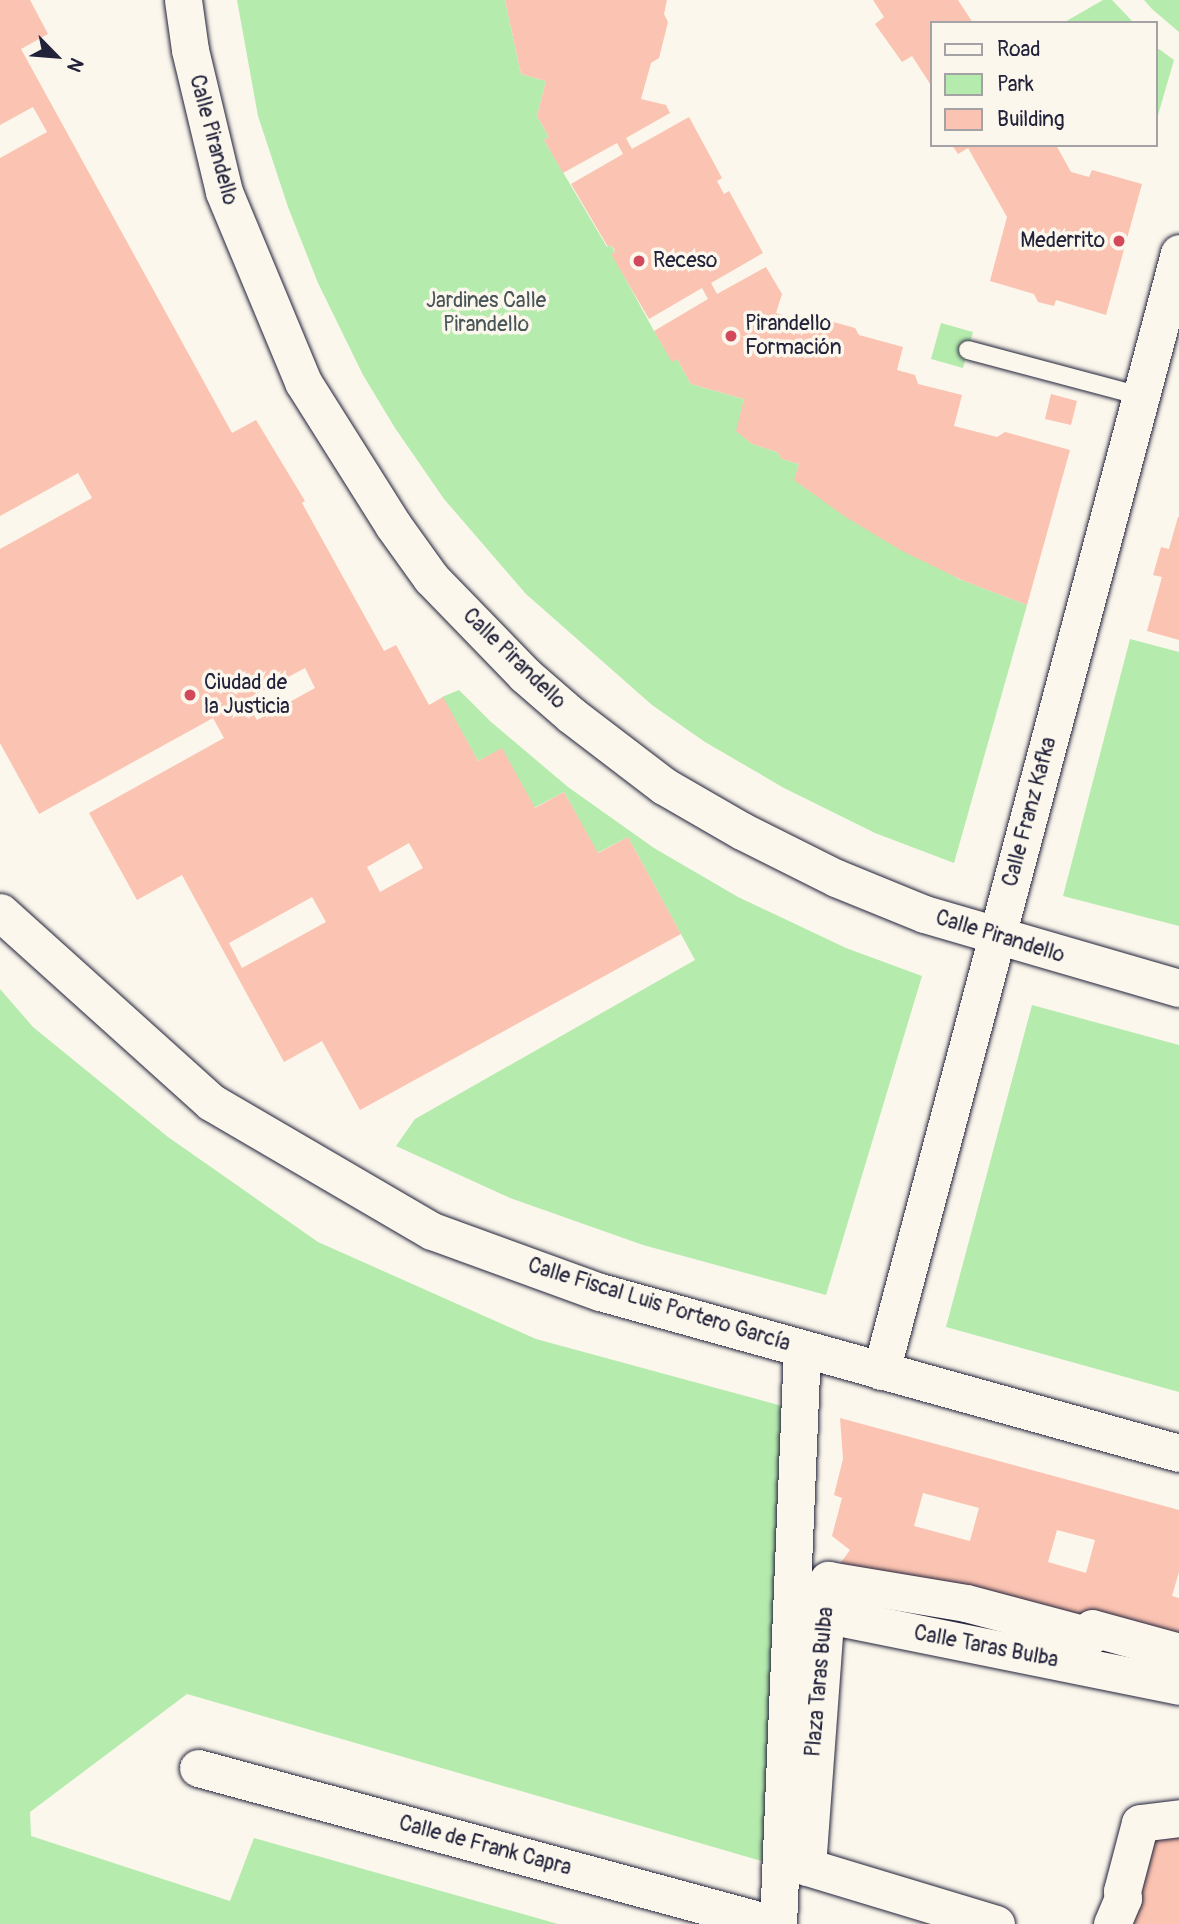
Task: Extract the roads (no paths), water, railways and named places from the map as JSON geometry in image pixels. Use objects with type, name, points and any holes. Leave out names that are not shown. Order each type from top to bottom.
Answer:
[{"type":"street","name":"Calle Pirandello","points":[[183,0],[190,50],[224,192],[298,370],[327,422],[432,578],[525,675],[571,715],[664,786],[742,831],[836,878],[924,914],[1179,988]]},
{"type":"street","name":"Calle Franz Kafka","points":[[881,1371],[1179,253]]},
{"type":"street","name":"Calle Fiscal Luis Portero García","points":[[0,912],[211,1102],[432,1231],[600,1292],[1179,1452]]},
{"type":"street","name":"Calle Fiscal Luis Portero García","points":[[779,1924],[809,1611],[802,1349]]},
{"type":"street","name":"Plaza Taras Bulba","points":[[996,1924],[807,1867],[809,1611],[828,1580],[966,1603],[1090,1636],[1092,1628],[1179,1652]]},
{"type":"street","name":"Calle Taras Bulba","points":[[809,1611],[1179,1686]]},
{"type":"street","name":"Calle de Frank Capra","points":[[198,1768],[773,1924]]},
{"type":"street","points":[[1112,1924],[1123,1898],[1122,1891],[1140,1823],[1179,1818]]},
{"type":"lane","points":[[968,350],[1141,396]]},
{"type":"place","name":"Mederrito","points":[[1119,241]]},
{"type":"place","name":"Receso","points":[[639,261]]},
{"type":"place","name":"Pirandello Formación","points":[[731,336]]},
{"type":"place","name":"Ciudad de la Justicia","points":[[190,695]]},
{"type":"park label","name":"Jardines Calle Pirandello","points":[[486,313]]}]
